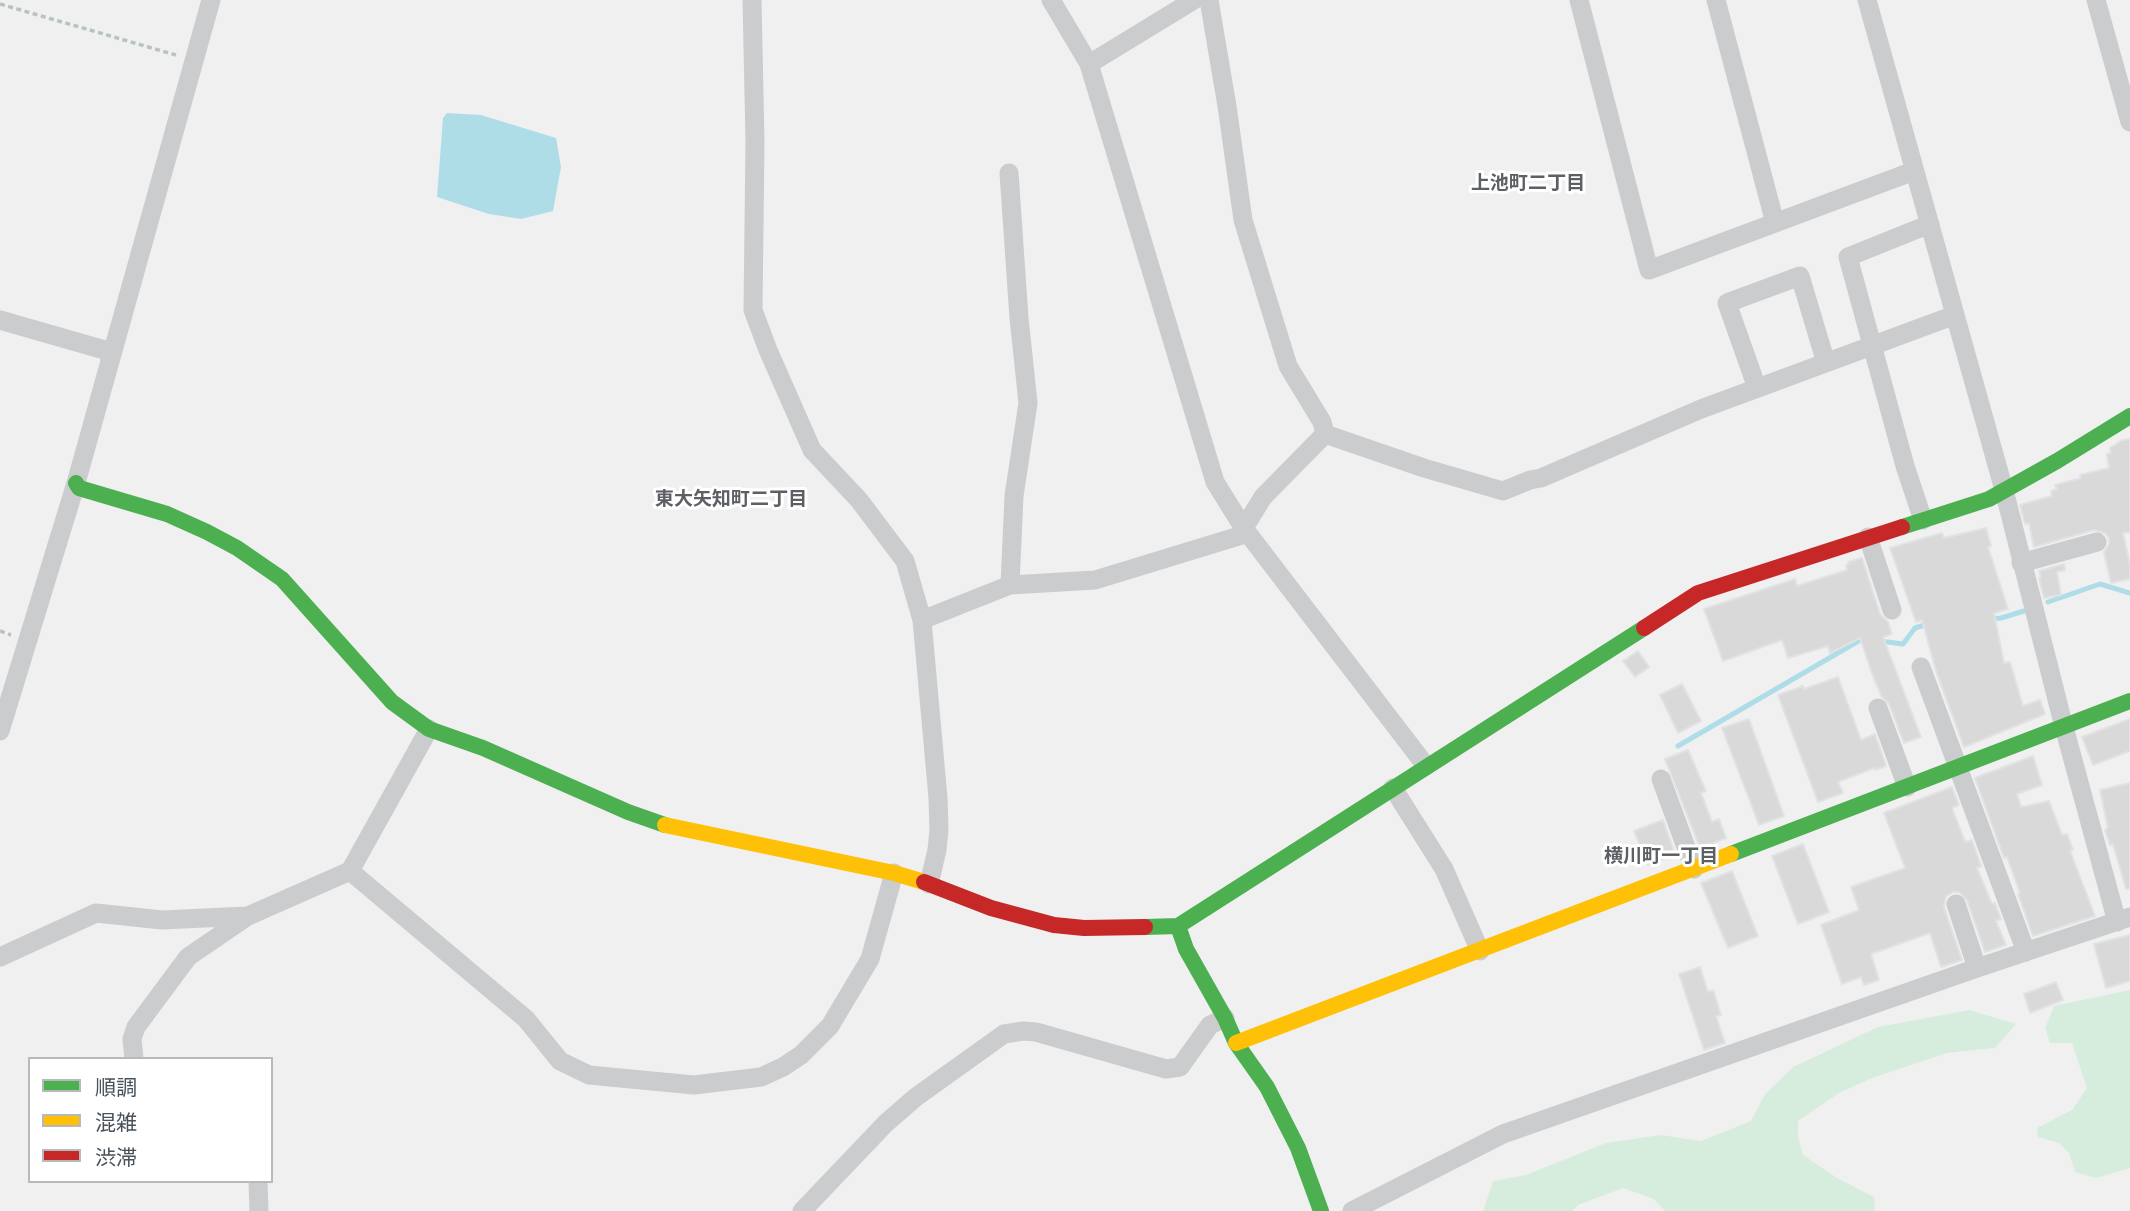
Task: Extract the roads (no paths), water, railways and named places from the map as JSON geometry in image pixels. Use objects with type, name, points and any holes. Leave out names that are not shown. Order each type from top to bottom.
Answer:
[{"type":"street","points":[[0,731],[76,483],[211,0]]},
{"type":"street","points":[[752,0],[755,141],[753,310],[812,450],[859,500],[905,561],[922,620],[939,830],[929,884]]},
{"type":"street","points":[[1051,0],[1089,64],[1215,482],[1243,527],[1426,766]]},
{"type":"street","points":[[1089,64],[1194,0]]},
{"type":"street","points":[[1209,0],[1243,220],[1288,366],[1322,422],[1325,433]]},
{"type":"street","points":[[1579,0],[1649,270],[1914,171]]},
{"type":"street","points":[[1716,0],[1775,223]]},
{"type":"street","points":[[1352,1211],[1503,1134],[1977,968],[2123,920],[2064,727],[2004,490],[1867,0]]},
{"type":"street","points":[[2096,0],[2130,122]]},
{"type":"street","points":[[1009,173],[1028,402],[1014,496],[1010,585]]},
{"type":"street","points":[[1923,520],[1905,466],[1848,257],[1930,223]]},
{"type":"street","points":[[1758,388],[1727,303],[1800,276],[1826,363]]},
{"type":"street","points":[[1325,433],[1424,468],[1503,491],[1541,478],[1701,409],[1955,315]]},
{"type":"street","points":[[0,320],[108,351],[110,359]]},
{"type":"street","points":[[76,483],[79,488],[135,503],[207,532],[237,548],[282,579],[392,702],[429,729],[483,748],[657,823],[894,873],[991,908],[1054,925],[1084,928],[1178,926],[1698,593],[1989,499],[2057,461],[2130,415]]},
{"type":"street","points":[[922,620],[1010,585],[1095,580],[1239,536],[1263,497],[1325,433]]},
{"type":"street","points":[[1868,537],[1892,610]]},
{"type":"street","points":[[2021,563],[2097,542]]},
{"type":"street","points":[[1921,667],[2026,952]]},
{"type":"street","points":[[1236,1043],[2130,701]]},
{"type":"street","points":[[1878,708],[1908,787]]},
{"type":"street","points":[[134,1057],[132,1039],[136,1027],[188,957],[248,916],[350,871],[429,729]]},
{"type":"street","points":[[1661,779],[1694,869]]},
{"type":"street","points":[[1393,788],[1444,869],[1480,950]]},
{"type":"street","points":[[350,871],[526,1019],[560,1061],[589,1075],[694,1084],[761,1077],[801,1055],[830,1026],[870,959],[894,873]]},
{"type":"street","points":[[1956,904],[1977,968]]},
{"type":"street","points":[[0,957],[96,913],[162,920],[248,916]]},
{"type":"street","points":[[1178,926],[1186,949],[1236,1043],[1273,1099],[1298,1148],[1321,1211]]},
{"type":"street","points":[[802,1211],[886,1123],[916,1097],[1004,1034],[1023,1031],[1047,1034],[1166,1069],[1180,1067],[1210,1025],[1225,1018]]},
{"type":"street","points":[[258,1183],[259,1211]]},
{"type":"water","points":[[447,113],[481,115],[556,138],[561,167],[553,211],[521,219],[489,214],[437,197],[443,118]]},
{"type":"waterway","points":[[2048,602],[2100,584],[2130,593]]},
{"type":"waterway","points":[[1990,619],[2024,611]]},
{"type":"waterway","points":[[1880,641],[1903,644],[1915,628],[1928,624]]},
{"type":"waterway","points":[[1678,746],[1862,639],[1866,640]]},
{"type":"district","name":"上池町二丁目","points":[[1528,184]]},
{"type":"district","name":"東大矢知町二丁目","points":[[731,500]]},
{"type":"district","name":"横川町一丁目","points":[[1661,857]]}]
